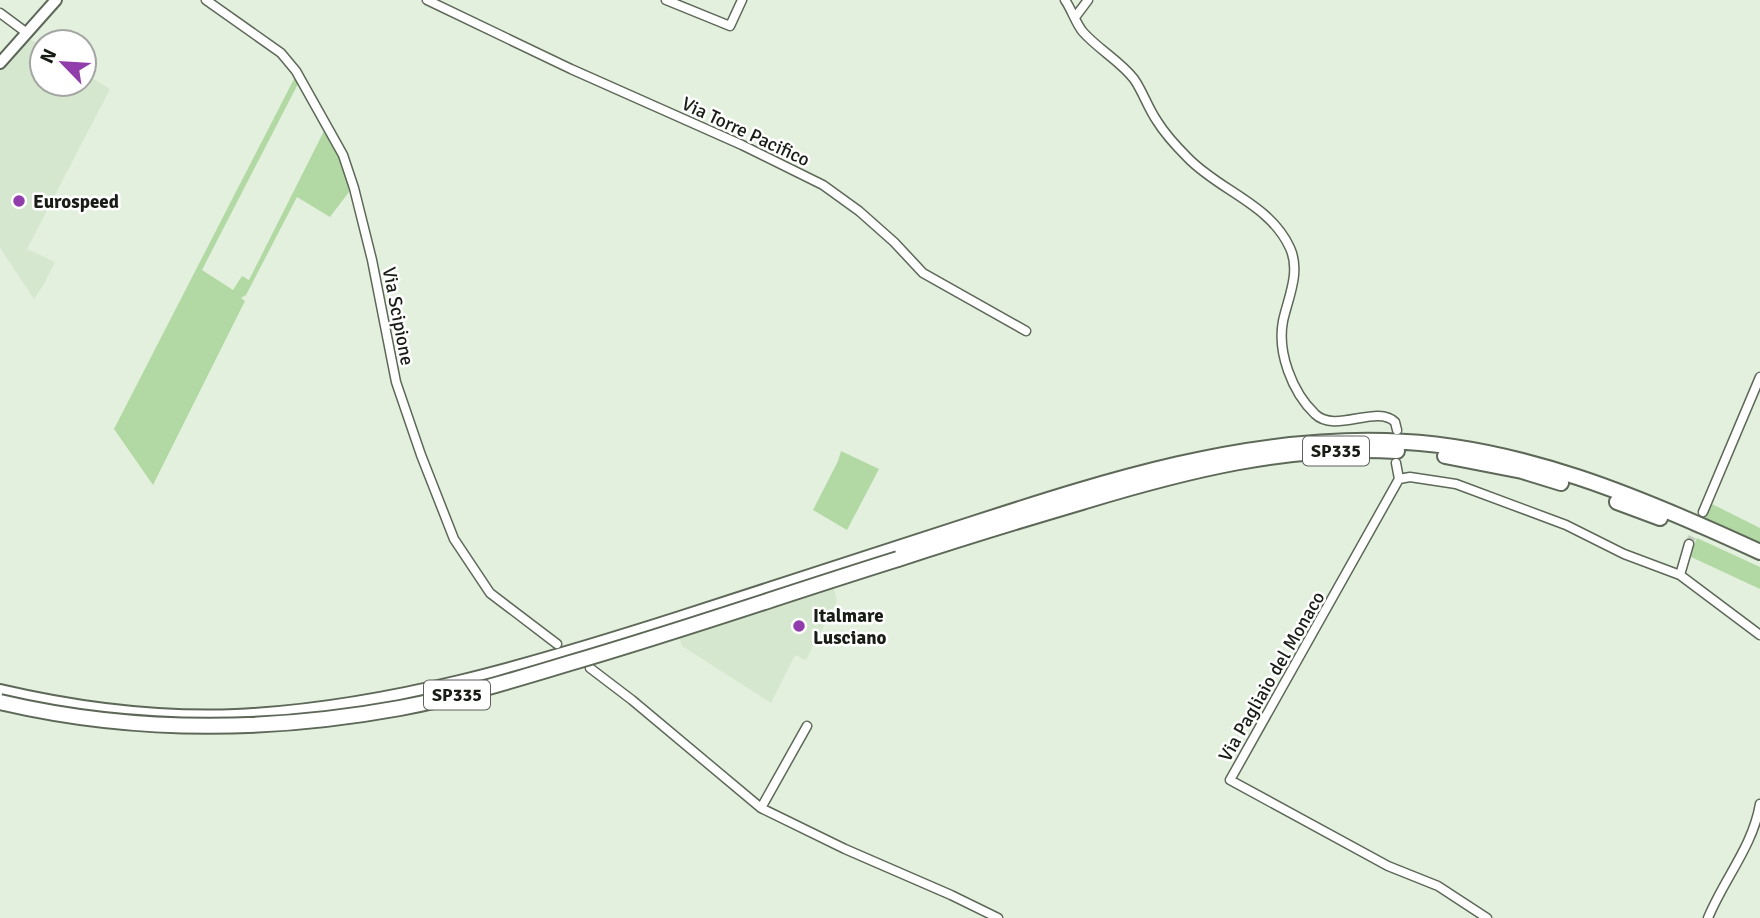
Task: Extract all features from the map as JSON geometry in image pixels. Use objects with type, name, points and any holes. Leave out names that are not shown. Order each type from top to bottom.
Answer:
[{"type":"highway","name":"SP335","points":[[0,702],[76,717],[167,726],[242,726],[307,721],[401,708],[487,688],[609,652],[1092,487],[1187,461],[1317,442],[1391,441],[1470,450],[1531,463],[1646,502],[1760,552]]},
{"type":"highway","name":"SP335","points":[[0,692],[76,707],[150,715],[238,717],[294,712],[395,697],[475,679],[616,639],[909,548],[1182,473],[1281,455],[1394,450],[1462,459],[1522,471],[1586,490],[1657,516],[1760,562]]},
{"type":"main road","points":[[0,63],[56,0]]},
{"type":"street","name":"Via Scipione","points":[[206,0],[281,53],[296,71],[343,155],[372,260],[396,382],[454,539],[490,593],[557,644]]},
{"type":"street","name":"Via Torre Pacifico","points":[[426,0],[823,185],[859,211],[923,273],[1026,331]]},
{"type":"street","points":[[666,0],[730,26],[742,0]]},
{"type":"street","points":[[1065,0],[1085,34],[1132,76],[1158,123],[1190,160],[1265,214],[1284,236],[1292,251],[1294,268],[1281,337],[1283,353],[1289,374],[1316,416],[1327,421],[1386,416],[1395,422],[1397,430]]},
{"type":"street","points":[[1076,16],[1088,0]]},
{"type":"street","points":[[0,13],[27,33]]},
{"type":"street","points":[[1703,512],[1759,382]]},
{"type":"street","points":[[1396,463],[1399,479],[1410,477],[1457,484],[1566,525],[1624,554],[1680,575],[1760,635]]},
{"type":"street","name":"Via Pagliaio del Monaco","points":[[1399,479],[1230,780],[1388,866],[1438,886],[1487,918]]},
{"type":"street","points":[[1680,575],[1689,544]]},
{"type":"street","points":[[590,668],[761,808],[998,918]]},
{"type":"street","points":[[761,808],[807,726]]},
{"type":"street","points":[[1708,918],[1718,894],[1754,830],[1760,804]]},
{"type":"shaded area","points":[[26,37],[28,98],[98,98],[98,82],[110,89],[27,249],[55,262],[34,299],[0,248],[0,66]]},
{"type":"shaded area","points":[[833,585],[837,601],[806,660],[795,655],[771,703],[682,646],[679,636]]},
{"type":"green space","points":[[296,75],[299,82],[202,270],[233,290],[242,276],[249,280],[325,129],[341,158],[352,188],[330,217],[297,197],[246,295],[241,298],[245,301],[153,485],[114,429]]},
{"type":"green space","points":[[841,451],[879,469],[847,530],[813,510]]},
{"type":"green space","points":[[1710,503],[1760,528],[1760,545],[1704,519]]},
{"type":"green space","points":[[1697,538],[1760,567],[1760,589],[1689,556]]},
{"type":"tunnel","points":[[1689,544],[1699,521]]},
{"type":"place","name":"Eurospeed","points":[[19,201]]},
{"type":"place","name":"Italmare Lusciano","points":[[799,626]]}]
